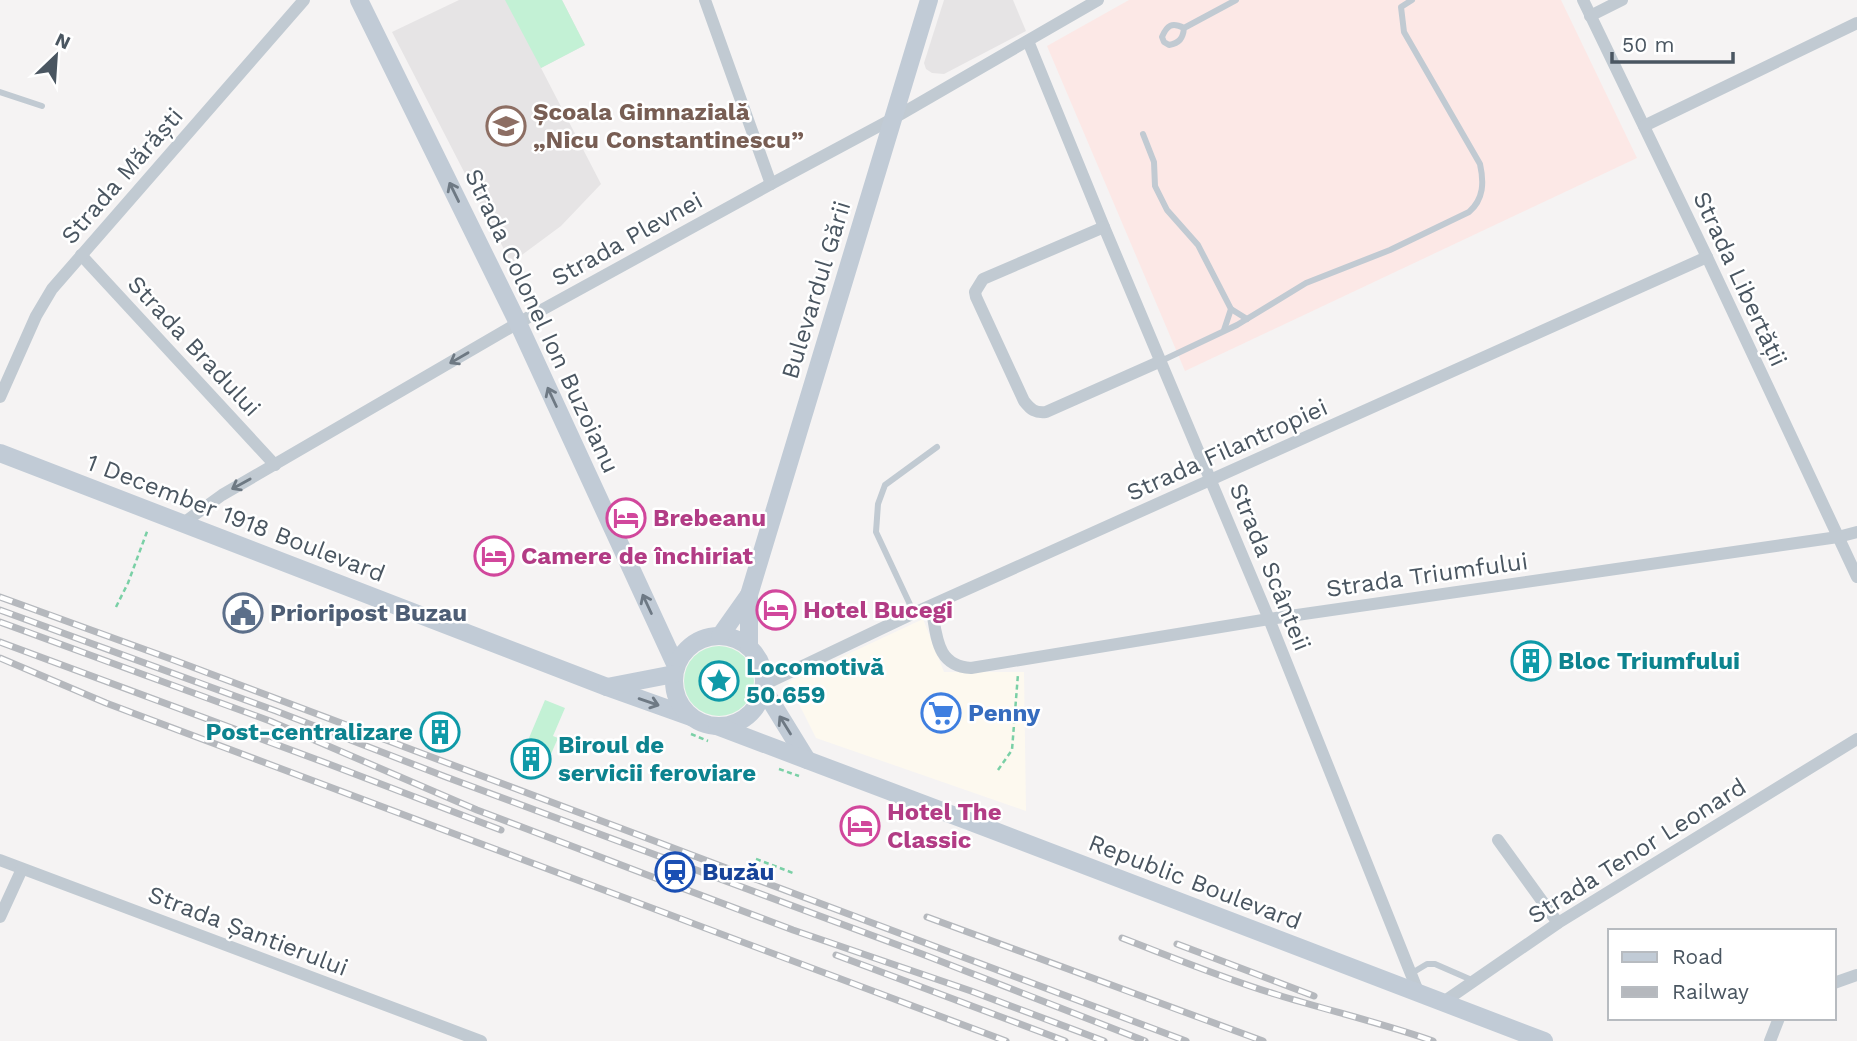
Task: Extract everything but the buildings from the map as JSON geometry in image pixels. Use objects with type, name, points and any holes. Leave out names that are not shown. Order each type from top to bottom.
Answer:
[{"type":"main road","name":"Strada Colonel Ion Buzoianu","points":[[359,0],[518,323],[675,670]]},
{"type":"main road","name":"Bulevardul Gării","points":[[749,648],[749,595],[929,0]]},
{"type":"main road","name":"1 December 1918 Boulevard","points":[[0,453],[691,717]]},
{"type":"main road","name":"Bulevardul Gării","points":[[720,636],[749,595]]},
{"type":"main road","points":[[717,726],[733,724],[747,717],[758,705],[764,687],[763,670],[758,658],[749,648],[730,637],[720,636],[709,637],[688,647],[675,670],[673,686],[676,698],[691,717],[703,724],[717,726],[1544,1041]]},
{"type":"main road","points":[[607,687],[675,670]]},
{"type":"main road","points":[[764,687],[807,760]]},
{"type":"street","name":"Strada Mărăști","points":[[0,397],[40,309],[52,289],[304,0]]},
{"type":"street","points":[[705,0],[771,184]]},
{"type":"street","name":"Strada Plevnei","points":[[182,524],[222,495],[518,323],[894,118],[1098,0]]},
{"type":"street","name":"Strada Libertății","points":[[1583,0],[1857,577]]},
{"type":"street","points":[[1590,16],[1622,0]]},
{"type":"street","points":[[1644,126],[1857,23]]},
{"type":"street","name":"Strada Scânteii","points":[[1028,41],[1212,480],[1419,994]]},
{"type":"street","points":[[1104,227],[983,279],[975,292],[976,297],[1024,401],[1033,411],[1046,412],[1161,361]]},
{"type":"street","name":"Strada Bradului","points":[[81,255],[275,465]]},
{"type":"street","name":"Strada Filantropiei","points":[[764,687],[914,613],[1707,257]]},
{"type":"street","name":"Strada Triumfului","points":[[931,606],[943,654],[953,665],[971,668],[1269,619],[1838,537],[1857,532]]},
{"type":"street","name":"Strada Tenor Leonard","points":[[1442,1003],[1558,923],[1857,739]]},
{"type":"street","points":[[1498,841],[1558,923]]},
{"type":"street","name":"Strada Șantierului","points":[[0,860],[481,1041]]},
{"type":"street","points":[[0,917],[22,869]]},
{"type":"street","points":[[1836,983],[1857,975]]},
{"type":"street","points":[[1770,1041],[1778,1020]]},
{"type":"lane","points":[[1184,28],[1236,0]]},
{"type":"lane","points":[[1161,361],[1247,319],[1306,283],[1390,250],[1469,212],[1478,200],[1483,178],[1480,164],[1404,32],[1400,4],[1412,0]]},
{"type":"lane","points":[[0,92],[42,106]]},
{"type":"lane","points":[[1143,134],[1154,162],[1155,186],[1167,210],[1198,245],[1231,309],[1247,319]]},
{"type":"lane","points":[[1224,331],[1231,309]]},
{"type":"lane","points":[[914,613],[876,532],[878,504],[885,485],[937,447]]},
{"type":"lane","points":[[1412,973],[1427,964],[1434,964],[1474,981]]},
{"type":"path","points":[[116,607],[128,583],[154,513]]},
{"type":"path","points":[[998,771],[1013,750],[1018,661]]},
{"type":"path","points":[[756,859],[793,873]]},
{"type":"shaded area","name":"Școala Gimnazială „Nicu Constantinescu”","points":[[459,0],[562,0],[585,45],[541,68],[601,184],[561,226],[511,263],[392,32]]},
{"type":"shaded area","points":[[944,0],[1013,0],[1026,31],[944,74],[932,73],[926,69],[924,63]]},
{"type":"shaded area","points":[[1129,0],[1561,0],[1637,158],[1185,371],[1047,46]]},
{"type":"shaded area","points":[[923,619],[944,672],[1024,672],[1026,811],[816,738],[788,682]]},
{"type":"green space","points":[[505,0],[562,0],[585,45],[541,68]]},
{"type":"green space","points":[[719,646],[738,652],[748,662],[754,681],[748,700],[738,710],[719,716],[700,710],[690,700],[684,681],[690,662],[700,652]]},
{"type":"green space","points":[[545,700],[565,708],[553,736],[558,738],[551,754],[526,745]]},
{"type":"railway","points":[[0,597],[1186,1041]]},
{"type":"railway","points":[[0,610],[922,954],[1145,1041]]},
{"type":"railway","points":[[0,622],[270,721],[477,810],[650,876],[1104,1041]]},
{"type":"railway","points":[[0,642],[501,830]]},
{"type":"railway","points":[[0,658],[106,703],[1006,1041]]},
{"type":"railway","points":[[927,917],[1263,1041]]},
{"type":"railway","points":[[1122,938],[1258,989],[1433,1041]]},
{"type":"railway","points":[[1177,944],[1314,996]]},
{"type":"railway","points":[[836,955],[1065,1041]]},
{"type":"place","name":"Școala Gimnazială „Nicu Constantinescu”","points":[[506,126]]},
{"type":"place","name":"Brebeanu","points":[[626,518]]},
{"type":"place","name":"Camere de închiriat","points":[[494,556]]},
{"type":"place","name":"Hotel Bucegi","points":[[776,610]]},
{"type":"place","name":"Prioripost Buzau","points":[[243,613]]},
{"type":"place","name":"Bloc Triumfului","points":[[1531,661]]},
{"type":"place","name":"Locomotivă 50.659","points":[[719,681]]},
{"type":"place","name":"Penny","points":[[941,713]]},
{"type":"place","name":"Post-centralizare","points":[[440,732]]},
{"type":"place","name":"Biroul de servicii feroviare","points":[[531,759]]},
{"type":"place","name":"Hotel The Classic","points":[[860,826]]},
{"type":"place","name":"Buzău","points":[[675,872]]}]
